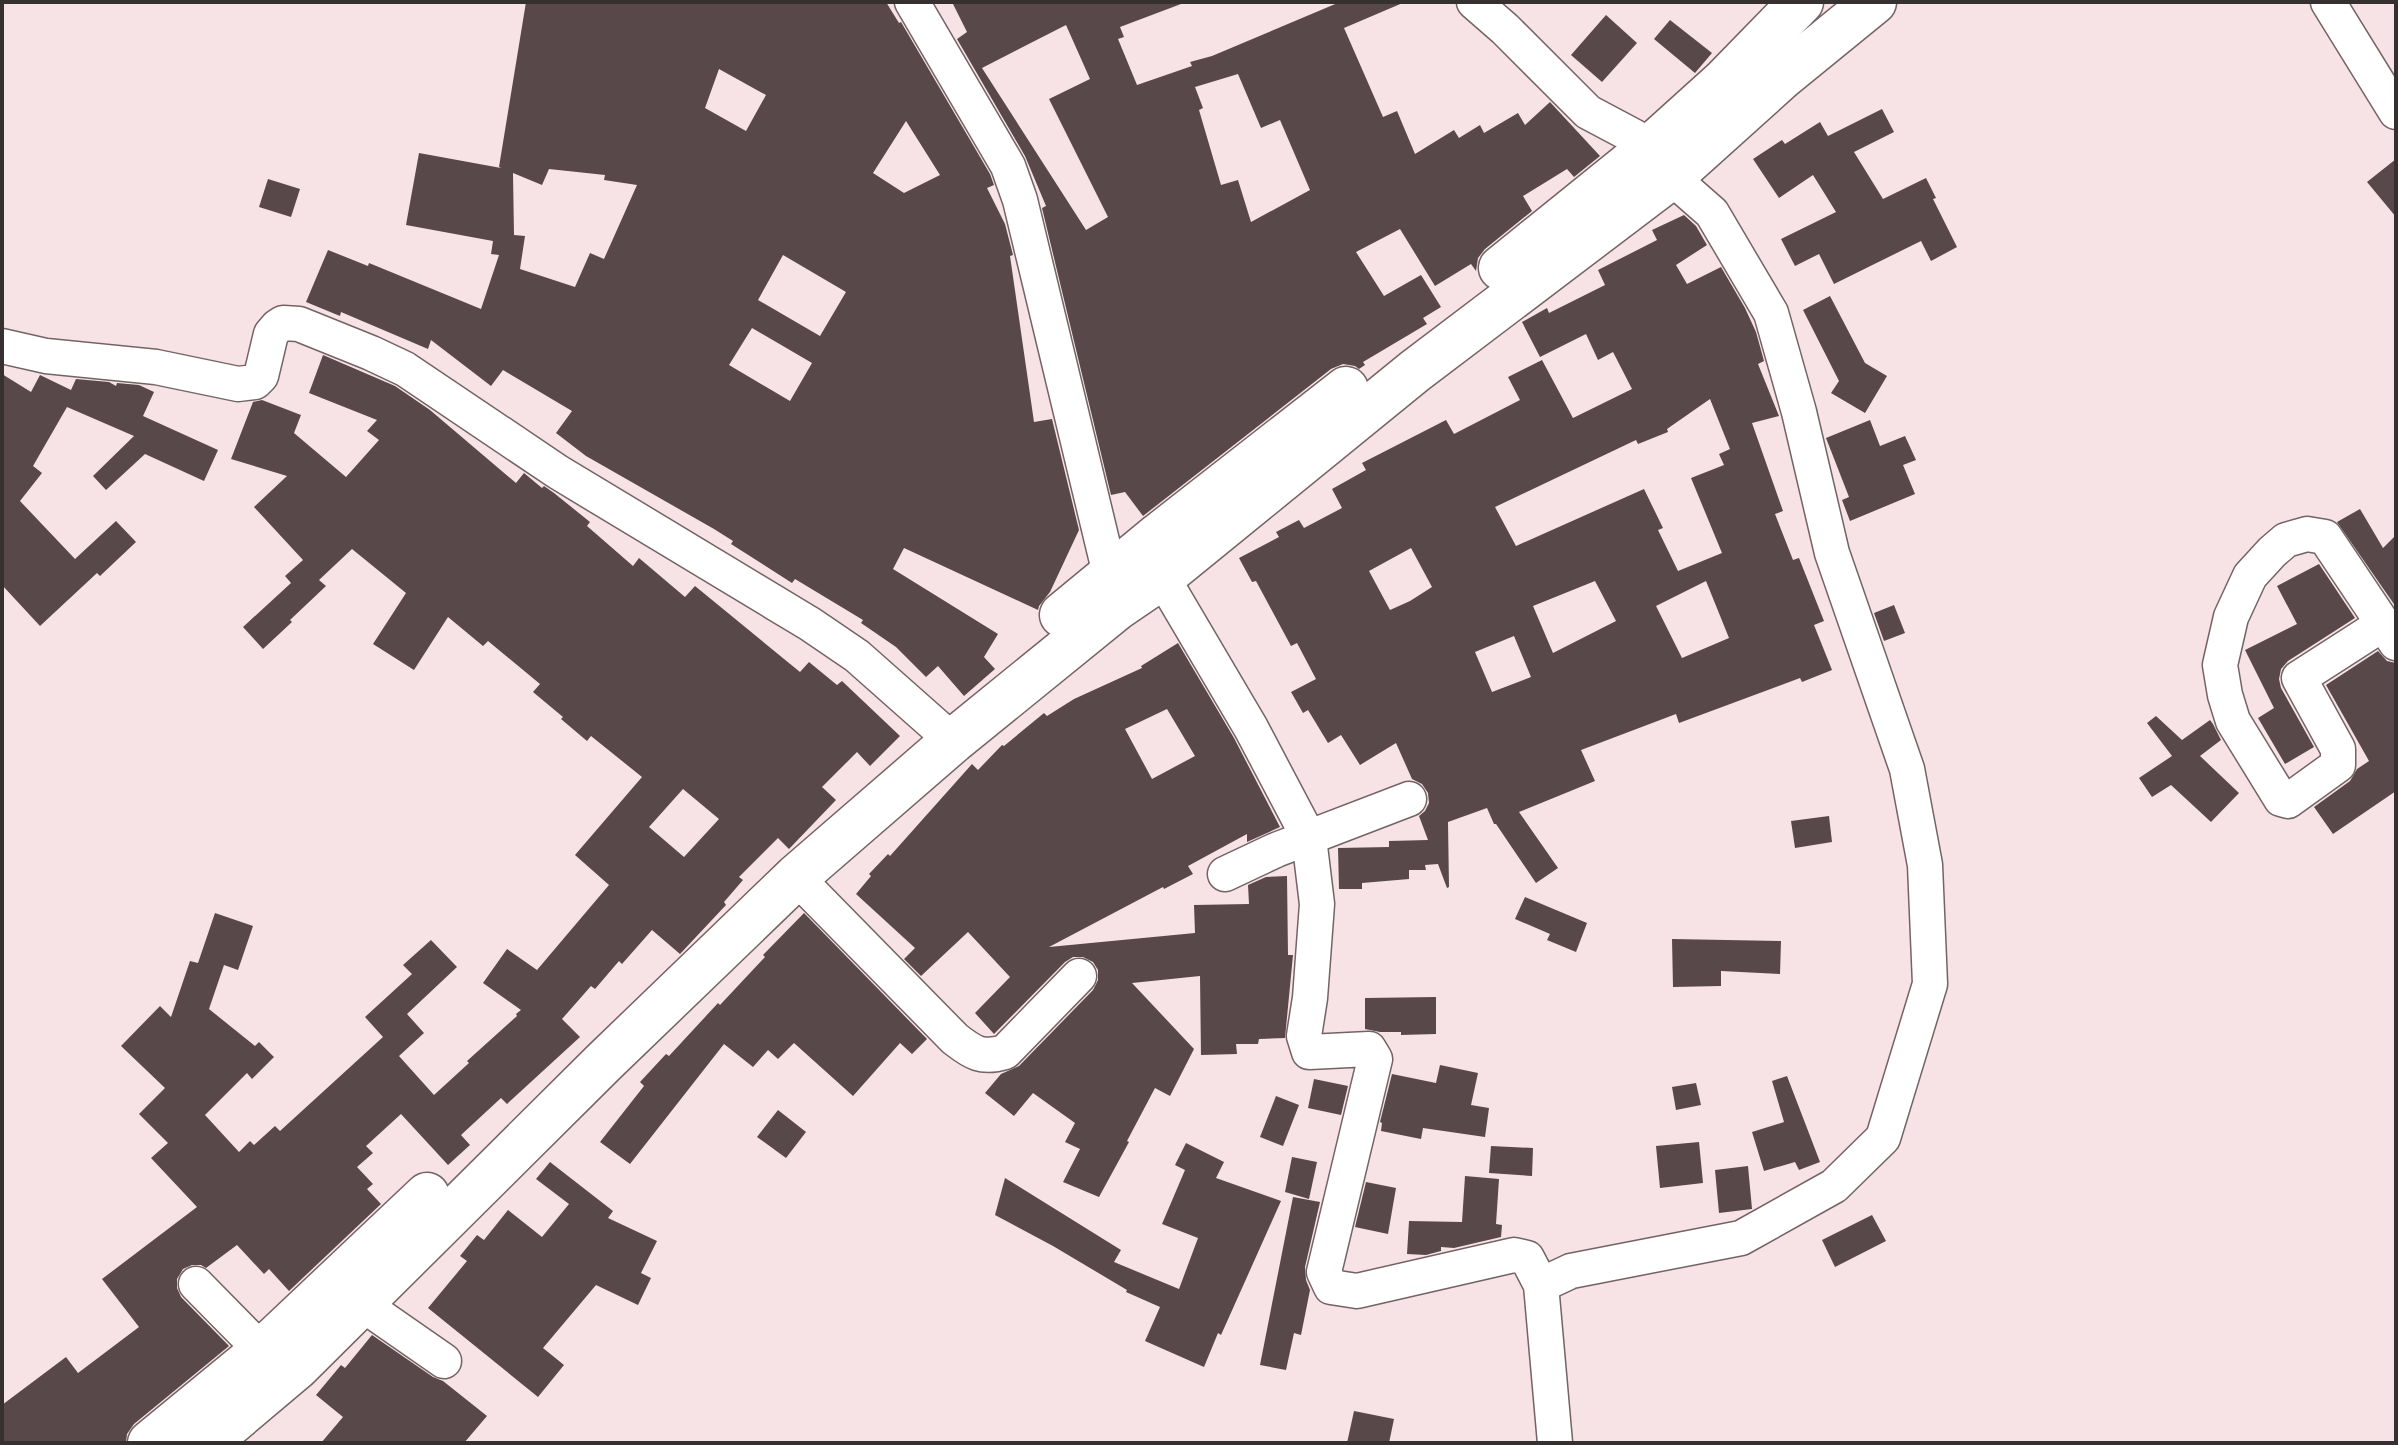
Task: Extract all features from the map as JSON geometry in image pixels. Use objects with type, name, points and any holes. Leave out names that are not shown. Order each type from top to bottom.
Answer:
[{"type":"main road","points":[[1769,62],[1833,34],[1874,2]]},
{"type":"main road","points":[[1114,591],[1162,577],[1415,371],[1662,162],[1769,62],[1800,3]]},
{"type":"main road","points":[[150,1443],[411,1232],[796,877],[942,732],[1536,241],[1662,162]]},
{"type":"main road","points":[[207,1443],[297,1367],[362,1304],[411,1232],[600,1025],[684,953],[885,761],[942,732]]},
{"type":"street","points":[[1162,577],[1251,728],[1309,838],[1317,904],[1304,1036],[1309,1052],[1369,1049],[1375,1059],[1324,1272],[1331,1287],[1357,1291],[1514,1255],[1534,1272],[1571,1271],[1741,1238],[1834,1186],[1883,1138],[1930,984],[1925,865],[1907,769],[1832,553],[1799,412],[1771,313],[1712,213],[1662,162],[1588,112],[1474,2]]},
{"type":"street","points":[[2328,2],[2396,112]]},
{"type":"street","points":[[915,3],[1008,166],[1020,200],[1114,591]]},
{"type":"street","points":[[2,346],[46,356],[156,367],[238,384],[255,382],[261,376],[271,334],[283,323],[299,324],[371,353],[405,369],[558,472],[810,624],[857,656],[942,732]]},
{"type":"street","points":[[2307,534],[2325,537],[2389,634],[2299,678],[2338,749],[2338,765],[2288,801],[2281,799],[2233,721],[2220,665],[2231,617],[2250,576],[2286,540],[2307,534]]},
{"type":"street","points":[[1225,874],[1409,799]]},
{"type":"street","points":[[796,877],[955,1039],[981,1055],[1005,1052],[1079,976]]},
{"type":"street","points":[[1534,1272],[1555,1443]]},
{"type":"street","points":[[196,1284],[262,1351]]},
{"type":"street","points":[[362,1304],[444,1361]]},
{"type":"building","points":[[526,2],[886,2],[901,22],[990,174],[994,185],[987,188],[1005,224],[1013,255],[1010,256],[1034,422],[1052,419],[1079,530],[1050,592],[1038,610],[904,548],[893,569],[998,634],[984,657],[995,669],[964,696],[938,666],[926,677],[896,647],[861,623],[863,620],[795,579],[792,583],[731,544],[733,541],[714,529],[586,456],[556,433],[572,411],[503,370],[491,386],[431,340],[428,349],[341,312],[340,316],[306,302],[328,250],[368,266],[369,263],[481,309],[499,255],[491,254],[493,241],[406,225],[419,153],[499,167]],"holes":[[[719,69],[766,95],[746,131],[705,108]],[[906,121],[940,175],[904,193],[873,173]],[[549,169],[605,175],[604,180],[637,185],[604,259],[590,253],[575,287],[520,269],[525,236],[514,235],[513,173],[542,185]],[[783,255],[846,292],[820,336],[758,300]],[[752,328],[812,363],[790,401],[729,365]]]},
{"type":"building","points":[[952,2],[1180,2],[1120,27],[1124,37],[1118,39],[1137,85],[1192,66],[1190,62],[1212,56],[1340,2],[1405,2],[1344,28],[1383,117],[1397,111],[1415,154],[1454,130],[1459,138],[1480,125],[1484,133],[1518,113],[1525,125],[1550,102],[1600,156],[1574,177],[1567,169],[1523,196],[1532,211],[1485,249],[1478,258],[1476,271],[1471,264],[1435,286],[1400,229],[1356,252],[1384,296],[1421,275],[1441,307],[1423,318],[1427,324],[1363,362],[1365,365],[1359,369],[1343,364],[1331,369],[1143,516],[1125,492],[1111,495],[1042,208],[1046,206],[1025,156],[957,39],[967,32]],"holes":[[[1066,25],[1090,79],[1049,99],[1108,217],[1086,230],[982,68]],[[1238,74],[1261,128],[1280,120],[1310,190],[1251,222],[1238,180],[1221,185],[1195,87]]]},
{"type":"building","points":[[1606,15],[1637,43],[1602,82],[1571,55]]},
{"type":"building","points":[[1670,20],[1712,53],[1695,73],[1654,39]]},
{"type":"building","points":[[1882,109],[1894,132],[1854,152],[1883,199],[1926,178],[1957,247],[1931,261],[1921,241],[1834,284],[1819,254],[1795,266],[1781,239],[1836,212],[1813,175],[1779,198],[1753,159],[1782,140],[1785,144],[1820,122],[1828,136]]},
{"type":"building","points":[[2396,159],[2396,217],[2367,182]]},
{"type":"building","points":[[268,179],[300,189],[291,217],[259,207]]},
{"type":"building","points":[[1684,215],[1696,226],[1707,245],[1676,265],[1687,284],[1721,267],[1756,332],[1764,361],[1758,364],[1779,416],[1752,423],[1783,511],[1775,514],[1793,560],[1799,558],[1824,621],[1814,625],[1832,670],[1802,682],[1800,678],[1679,723],[1676,714],[1581,750],[1595,781],[1519,812],[1558,868],[1536,883],[1494,824],[1487,808],[1448,822],[1449,887],[1438,864],[1425,865],[1426,870],[1409,870],[1409,879],[1362,883],[1362,889],[1339,889],[1338,848],[1389,847],[1389,841],[1428,840],[1419,816],[1429,803],[1428,793],[1422,784],[1412,779],[1396,743],[1360,765],[1341,735],[1328,743],[1308,710],[1303,713],[1291,692],[1316,679],[1297,643],[1291,646],[1256,581],[1252,582],[1239,558],[1279,537],[1276,532],[1299,520],[1304,528],[1342,508],[1332,489],[1366,470],[1362,463],[1446,420],[1454,434],[1520,400],[1508,377],[1542,360],[1573,418],[1632,389],[1613,352],[1598,360],[1586,334],[1540,357],[1522,322],[1547,308],[1549,313],[1605,285],[1598,270],[1657,240],[1652,230]],"holes":[[[1710,399],[1730,449],[1719,454],[1724,465],[1691,478],[1722,553],[1678,571],[1658,530],[1663,528],[1644,489],[1516,546],[1495,507],[1636,440],[1638,444],[1668,432],[1667,429]],[[1411,548],[1432,587],[1390,610],[1369,571]],[[1595,581],[1616,621],[1553,653],[1533,606]],[[1706,581],[1729,638],[1682,658],[1656,606]],[[1514,636],[1531,677],[1492,692],[1475,652]]]},
{"type":"building","points":[[1830,296],[1865,363],[1887,376],[1865,413],[1831,393],[1839,381],[1803,310]]},
{"type":"building","points":[[323,355],[395,386],[430,410],[516,483],[524,473],[542,488],[544,486],[554,493],[590,522],[587,526],[633,566],[639,558],[685,597],[695,586],[800,672],[809,662],[837,685],[842,681],[900,736],[870,766],[857,752],[822,787],[836,800],[789,849],[778,838],[739,877],[743,880],[724,902],[726,905],[680,954],[652,930],[595,989],[591,986],[562,1019],[580,1037],[507,1104],[501,1098],[461,1135],[470,1145],[448,1165],[401,1114],[366,1146],[373,1153],[357,1167],[373,1184],[367,1189],[381,1204],[289,1291],[269,1269],[264,1274],[237,1245],[206,1268],[192,1265],[183,1269],[177,1279],[181,1297],[229,1346],[134,1424],[127,1434],[126,1443],[2,1443],[2,1405],[66,1357],[78,1373],[139,1327],[102,1279],[197,1207],[151,1158],[168,1143],[139,1114],[165,1088],[121,1046],[160,1006],[171,1017],[190,961],[198,963],[215,913],[253,926],[238,970],[224,965],[209,1009],[255,1046],[259,1042],[274,1057],[252,1079],[247,1073],[205,1115],[239,1152],[250,1141],[254,1145],[275,1126],[280,1131],[383,1037],[365,1017],[412,974],[403,965],[431,940],[457,967],[407,1014],[424,1033],[399,1056],[434,1095],[469,1063],[467,1061],[521,1010],[483,983],[507,949],[537,970],[609,885],[575,855],[642,777],[591,736],[587,741],[533,692],[540,684],[488,641],[483,646],[448,617],[414,670],[373,644],[406,593],[352,549],[319,580],[326,586],[263,649],[243,627],[291,583],[285,576],[303,560],[254,507],[287,476],[231,459],[253,402],[262,400],[301,415],[294,433],[346,477],[379,440],[367,431],[377,420],[309,393]],"holes":[[[683,789],[719,819],[684,857],[649,827]]]},
{"type":"building","points":[[2,374],[31,392],[40,375],[71,390],[76,379],[109,382],[116,386],[117,383],[139,385],[154,392],[143,416],[218,450],[204,481],[145,454],[106,490],[93,476],[134,436],[67,407],[33,466],[42,473],[20,501],[75,559],[116,521],[136,542],[40,626],[2,585]]},
{"type":"building","points":[[1870,420],[1880,446],[1905,436],[1916,460],[1903,465],[1915,494],[1850,521],[1842,500],[1849,497],[1826,438]]},
{"type":"building","points":[[2360,509],[2383,548],[2396,535],[2396,607],[2337,522]]},
{"type":"building","points":[[2319,564],[2355,618],[2288,661],[2281,669],[2281,688],[2314,747],[2285,764],[2258,718],[2274,708],[2245,650],[2297,624],[2277,586]]},
{"type":"building","points":[[1894,605],[1905,633],[1884,641],[1874,613]]},
{"type":"building","points":[[1178,643],[1234,738],[1280,827],[1247,842],[1247,834],[1188,866],[1193,874],[1049,947],[1195,933],[1194,905],[1249,904],[1248,885],[1266,877],[1287,876],[1288,955],[1293,955],[1285,1038],[1259,1039],[1258,1044],[1236,1044],[1237,1054],[1201,1055],[1200,976],[1132,983],[1194,1049],[1170,1096],[1155,1088],[1099,1197],[1063,1182],[1080,1149],[1065,1142],[1075,1123],[1033,1093],[1014,1116],[985,1093],[1001,1074],[1019,1066],[1093,990],[1098,980],[1098,970],[1093,962],[1083,957],[1073,957],[1065,962],[994,1034],[975,1013],[1010,977],[968,932],[921,976],[904,959],[915,948],[856,894],[871,876],[869,874],[888,854],[890,856],[972,764],[978,770],[1002,745],[1044,713],[1047,716]],"holes":[[[1167,709],[1195,756],[1152,779],[1125,729]]]},
{"type":"building","points":[[2378,651],[2387,661],[2396,663],[2396,791],[2333,834],[2314,807],[2350,781],[2357,769],[2369,761],[2326,685]]},
{"type":"building","points":[[2156,716],[2182,740],[2210,720],[2213,724],[2221,740],[2200,756],[2239,793],[2211,822],[2171,785],[2152,797],[2139,778],[2172,756],[2147,723]]},
{"type":"building","points":[[1829,816],[1832,842],[1795,848],[1791,821]]},
{"type":"building","points":[[1525,897],[1587,923],[1576,952],[1547,940],[1550,934],[1515,919]]},
{"type":"building","points":[[804,913],[927,1039],[912,1054],[900,1043],[853,1096],[794,1043],[778,1059],[768,1050],[753,1067],[724,1044],[630,1164],[600,1142],[644,1086],[640,1082],[718,1003],[720,1005]]},
{"type":"building","points":[[1672,939],[1781,941],[1780,974],[1721,971],[1721,986],[1673,987]]},
{"type":"building","points":[[1436,997],[1436,1034],[1401,1035],[1401,1032],[1365,1029],[1365,998]]},
{"type":"building","points":[[1440,1065],[1478,1073],[1471,1105],[1489,1108],[1485,1137],[1423,1128],[1421,1139],[1381,1131],[1380,1122],[1392,1074],[1436,1083]]},
{"type":"building","points":[[1787,1076],[1820,1162],[1799,1170],[1795,1162],[1764,1171],[1752,1132],[1784,1122],[1772,1081]]},
{"type":"building","points":[[1314,1079],[1348,1086],[1341,1115],[1308,1108]]},
{"type":"building","points":[[1696,1083],[1701,1105],[1676,1110],[1672,1087]]},
{"type":"building","points":[[1276,1096],[1299,1105],[1283,1146],[1260,1137]]},
{"type":"building","points":[[778,1110],[806,1132],[786,1158],[757,1137]]},
{"type":"building","points":[[1699,1142],[1703,1183],[1660,1188],[1656,1146]]},
{"type":"building","points":[[1186,1143],[1224,1162],[1216,1178],[1281,1201],[1204,1367],[1145,1341],[1160,1307],[1126,1292],[1053,1246],[995,1215],[1005,1178],[1121,1250],[1114,1262],[1179,1289],[1198,1238],[1162,1224],[1185,1170],[1175,1165]]},
{"type":"building","points":[[1491,1146],[1533,1148],[1532,1176],[1489,1173]]},
{"type":"building","points":[[1292,1157],[1317,1162],[1309,1199],[1285,1192]]},
{"type":"building","points":[[550,1162],[613,1211],[608,1218],[657,1241],[641,1273],[651,1278],[638,1305],[596,1285],[543,1348],[564,1365],[538,1397],[428,1308],[467,1261],[460,1256],[477,1235],[484,1240],[508,1210],[542,1237],[569,1204],[536,1179]]},
{"type":"building","points":[[1748,1166],[1752,1209],[1719,1213],[1715,1170]]},
{"type":"building","points":[[1465,1176],[1499,1179],[1496,1224],[1502,1225],[1501,1237],[1454,1248],[1441,1247],[1441,1251],[1426,1255],[1407,1254],[1409,1221],[1462,1222]]},
{"type":"building","points":[[1366,1182],[1396,1188],[1388,1234],[1355,1227]]},
{"type":"building","points":[[1293,1197],[1320,1202],[1305,1267],[1310,1290],[1301,1335],[1294,1333],[1286,1370],[1260,1365]]},
{"type":"building","points":[[1872,1215],[1886,1241],[1835,1267],[1822,1240]]},
{"type":"building","points":[[372,1335],[443,1381],[487,1416],[464,1443],[321,1443],[343,1417],[316,1395],[341,1365],[345,1368]]},
{"type":"building","points":[[1354,1411],[1394,1419],[1389,1443],[1347,1443]]}]
